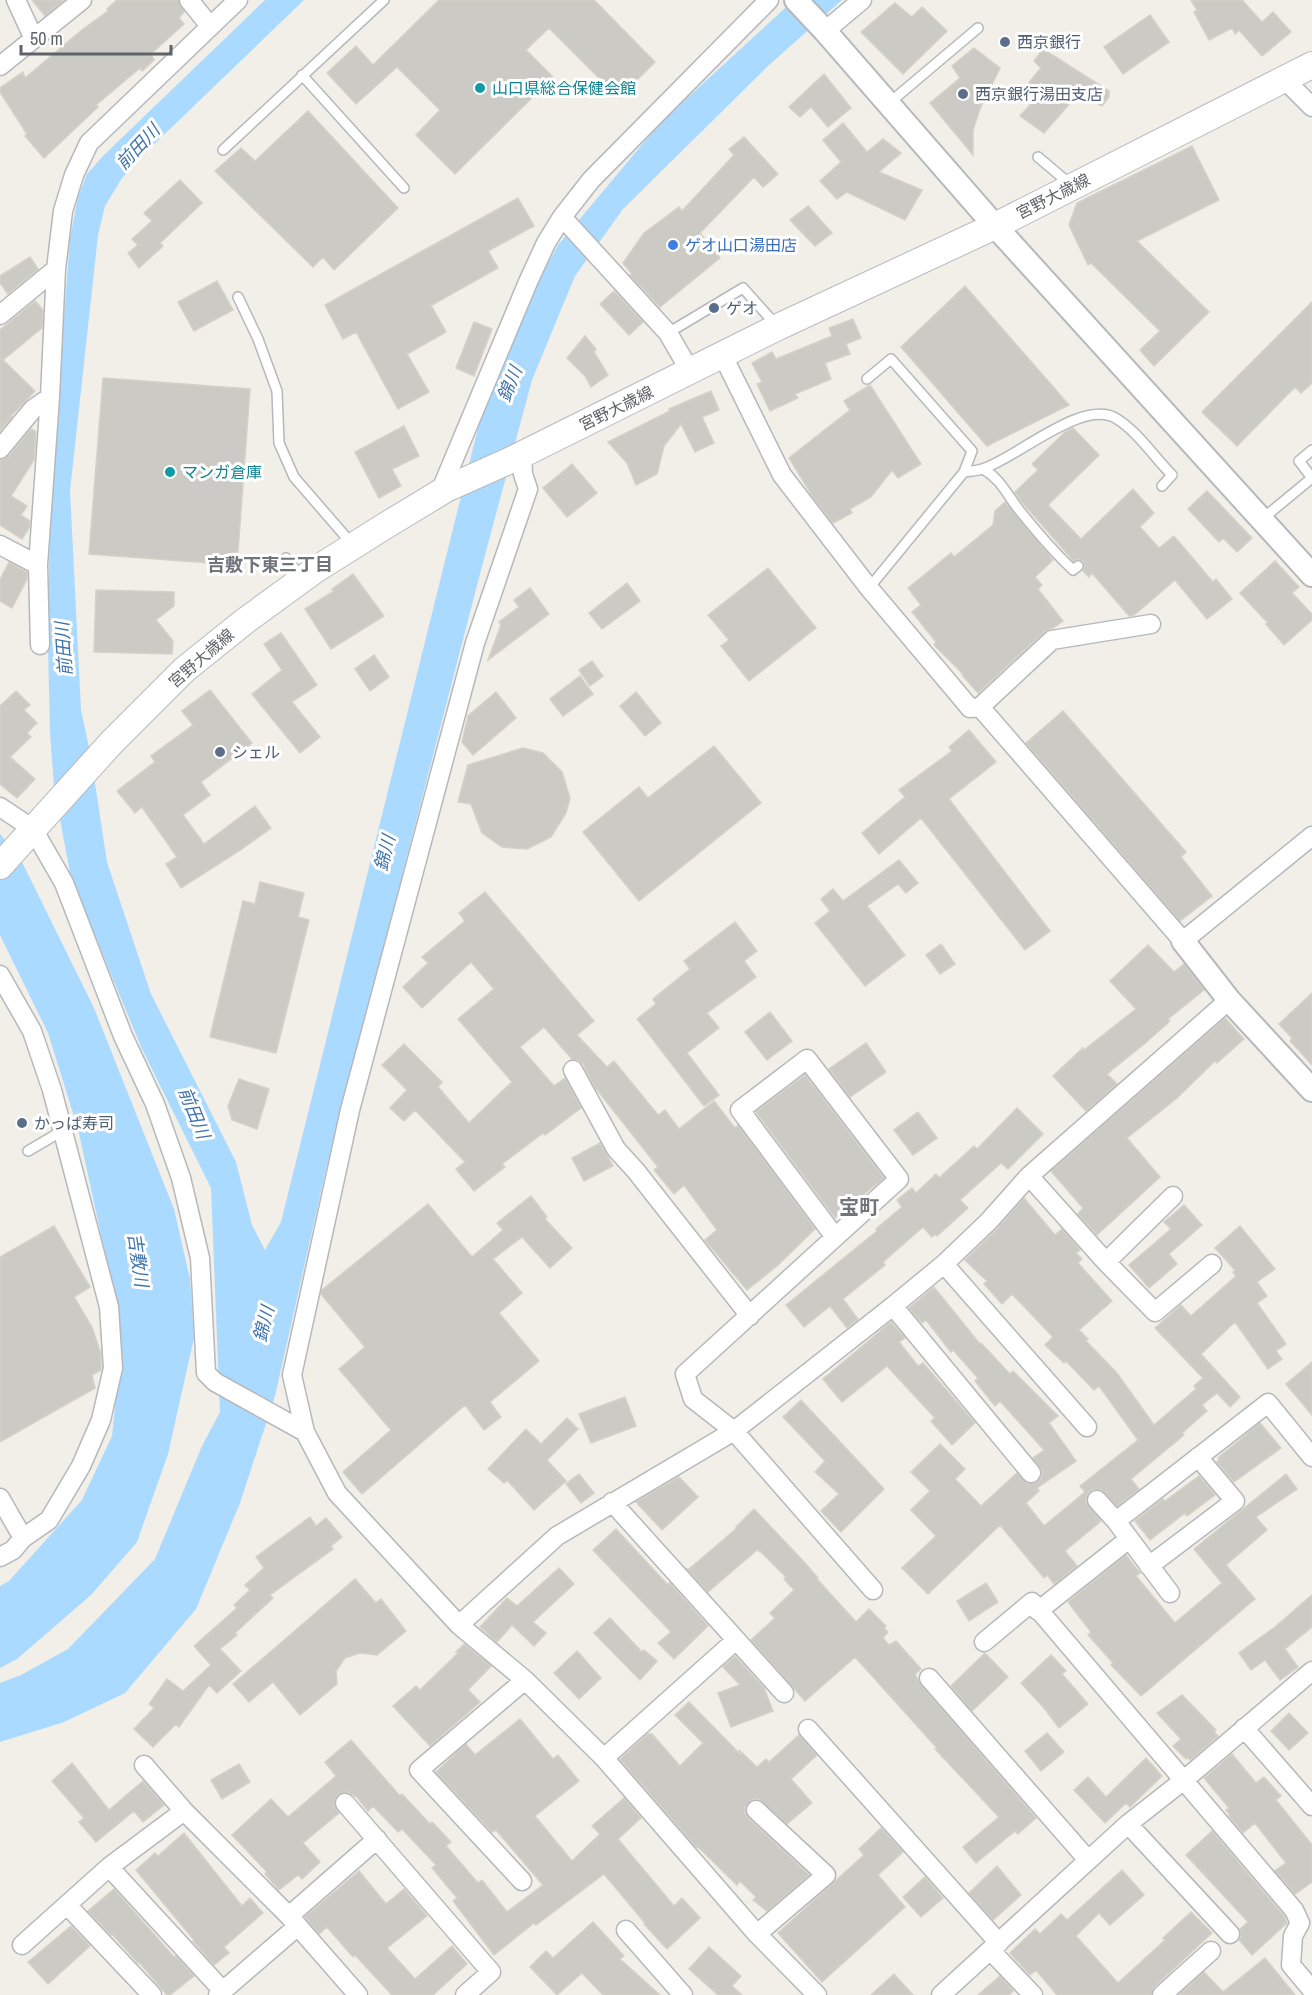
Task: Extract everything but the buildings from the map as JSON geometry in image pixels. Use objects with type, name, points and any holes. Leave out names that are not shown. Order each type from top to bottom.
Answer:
[{"type":"main road","name":"宮野大歳線","points":[[0,866],[97,758],[184,670],[303,578],[443,491],[518,457],[778,327],[995,226],[1312,65]]},
{"type":"street","points":[[16,0],[34,39]]},
{"type":"street","points":[[0,66],[82,0]]},
{"type":"street","points":[[189,0],[210,26]]},
{"type":"street","points":[[40,645],[38,565],[50,397],[56,268],[63,211],[74,175],[89,143],[238,0]]},
{"type":"street","points":[[443,491],[528,282],[546,243],[562,217],[591,180],[769,0]]},
{"type":"street","points":[[796,0],[995,226],[1312,575]]},
{"type":"street","points":[[823,28],[862,0]]},
{"type":"street","points":[[1284,79],[1312,107]]},
{"type":"street","points":[[562,217],[668,333],[690,371]]},
{"type":"street","points":[[0,315],[56,268]]},
{"type":"street","points":[[722,354],[782,475],[869,588],[970,708],[980,707],[1052,640],[1151,624]]},
{"type":"street","points":[[0,449],[33,409],[50,397]]},
{"type":"street","points":[[518,457],[528,489],[475,644],[345,1133],[292,1375],[305,1432],[337,1493],[459,1625],[525,1680],[604,1758],[757,1934],[817,1995]]},
{"type":"street","points":[[0,545],[38,565]]},
{"type":"street","points":[[980,707],[1183,941],[1229,1000],[1312,1090]]},
{"type":"street","points":[[0,807],[29,834],[64,883],[123,1036],[155,1104],[182,1178],[200,1258],[206,1373],[214,1382],[305,1432]]},
{"type":"street","points":[[1183,941],[1312,836]]},
{"type":"street","points":[[0,975],[32,1031],[63,1131],[109,1307],[113,1368],[100,1420],[81,1466],[49,1520],[0,1557]]},
{"type":"street","points":[[459,1625],[557,1536],[734,1431],[893,1306],[944,1264],[989,1221],[1029,1176],[1229,1000]]},
{"type":"street","points":[[835,1237],[740,1110],[807,1059],[899,1179],[685,1374],[693,1398],[734,1431],[873,1590]]},
{"type":"street","points":[[573,1070],[616,1149],[636,1171],[750,1316]]},
{"type":"street","points":[[1029,1176],[1106,1262],[1155,1312],[1212,1264]]},
{"type":"street","points":[[1106,1262],[1173,1196]]},
{"type":"street","points":[[944,1264],[1087,1427]]},
{"type":"street","points":[[893,1306],[1031,1473]]},
{"type":"street","points":[[1116,1521],[1268,1403],[1312,1458]]},
{"type":"street","points":[[1149,1566],[1235,1501],[1198,1457]]},
{"type":"street","points":[[0,1498],[23,1538]]},
{"type":"street","points":[[1097,1500],[1116,1521],[1170,1593]]},
{"type":"street","points":[[612,1502],[784,1693]]},
{"type":"street","points":[[1038,1611],[1129,1539]]},
{"type":"street","points":[[984,1642],[1032,1602],[1294,1910],[1300,1923],[1293,1936],[1291,1965],[1312,1990]]},
{"type":"street","points":[[604,1758],[736,1640]]},
{"type":"street","points":[[941,1995],[1128,1824],[1184,1780],[1312,1671]]},
{"type":"street","points":[[929,1678],[1088,1860]]},
{"type":"street","points":[[522,1881],[419,1770],[525,1680]]},
{"type":"street","points":[[1244,1728],[1312,1806]]},
{"type":"street","points":[[808,1729],[995,1947],[1033,1995]]},
{"type":"street","points":[[144,1765],[184,1810],[293,1921],[358,1995]]},
{"type":"street","points":[[345,1803],[491,1972],[465,1995]]},
{"type":"street","points":[[22,1945],[109,1867],[184,1810]]},
{"type":"street","points":[[756,1810],[826,1875],[757,1934]]},
{"type":"street","points":[[1128,1824],[1230,1934]]},
{"type":"street","points":[[109,1867],[220,1993],[377,1839]]},
{"type":"street","points":[[67,1905],[152,1995]]},
{"type":"street","points":[[626,1930],[683,1995]]},
{"type":"street","points":[[1162,1995],[1211,1951]]},
{"type":"lane","points":[[223,150],[384,0]]},
{"type":"lane","points":[[888,104],[978,28]]},
{"type":"lane","points":[[302,75],[404,188]]},
{"type":"lane","points":[[1038,157],[1072,187]]},
{"type":"lane","points":[[668,333],[743,288],[778,327]]},
{"type":"lane","points":[[238,297],[258,339],[277,391],[279,442],[294,477],[353,546]]},
{"type":"lane","points":[[867,379],[891,359],[972,451],[964,472],[869,588]]},
{"type":"lane","points":[[964,472],[983,470],[1071,421],[1095,413],[1115,417],[1172,475],[1162,486]]},
{"type":"lane","points":[[1261,520],[1312,478],[1299,461],[1312,450]]},
{"type":"lane","points":[[983,470],[995,476],[1021,512],[1064,561],[1073,570],[1078,566]]},
{"type":"lane","points":[[286,558],[303,578]]},
{"type":"lane","points":[[28,1151],[63,1131]]},
{"type":"water","points":[[265,0],[304,0],[147,151],[122,178],[105,206],[98,235],[70,491],[81,710],[91,757],[107,862],[151,994],[236,1162],[252,1225],[265,1250],[281,1222],[480,420],[526,304],[558,245],[661,122],[794,0],[842,0],[768,66],[623,209],[575,276],[532,380],[327,1165],[275,1396],[240,1503],[196,1609],[125,1693],[64,1722],[0,1742],[0,1683],[21,1675],[68,1649],[155,1559],[202,1446],[220,1412],[211,1188],[142,1049],[71,878],[54,787],[48,647],[50,501],[70,238],[78,197],[87,174]]},
{"type":"water","name":"吉敷川","points":[[0,834],[20,858],[94,1008],[174,1209],[190,1279],[194,1338],[168,1454],[137,1542],[91,1595],[17,1659],[0,1668],[0,1586],[9,1581],[82,1500],[112,1436],[118,1378],[112,1285],[78,1129],[48,1033],[0,935]]},
{"type":"place","name":"西京銀行","points":[[1005,42]]},
{"type":"place","name":"山口県総合保健会館","points":[[480,88]]},
{"type":"place","name":"西京銀行湯田支店","points":[[963,94]]},
{"type":"place","name":"ゲオ山口湯田店","points":[[673,245]]},
{"type":"place","name":"ゲオ","points":[[714,308]]},
{"type":"place","name":"マンガ倉庫","points":[[170,472]]},
{"type":"place","name":"シェル","points":[[220,752]]},
{"type":"place","name":"かっぱ寿司","points":[[22,1123]]},
{"type":"district","name":"吉敷下東三丁目","points":[[270,565]]},
{"type":"district","name":"宝町","points":[[859,1207]]},
{"type":"water label","name":"前田川","points":[[138,147]]},
{"type":"water label","name":"錦川","points":[[510,384]]},
{"type":"water label","name":"前田川","points":[[64,649]]},
{"type":"water label","name":"錦川","points":[[385,853]]},
{"type":"water label","name":"前田川","points":[[194,1113]]},
{"type":"water label","name":"錦川","points":[[264,1324]]}]
